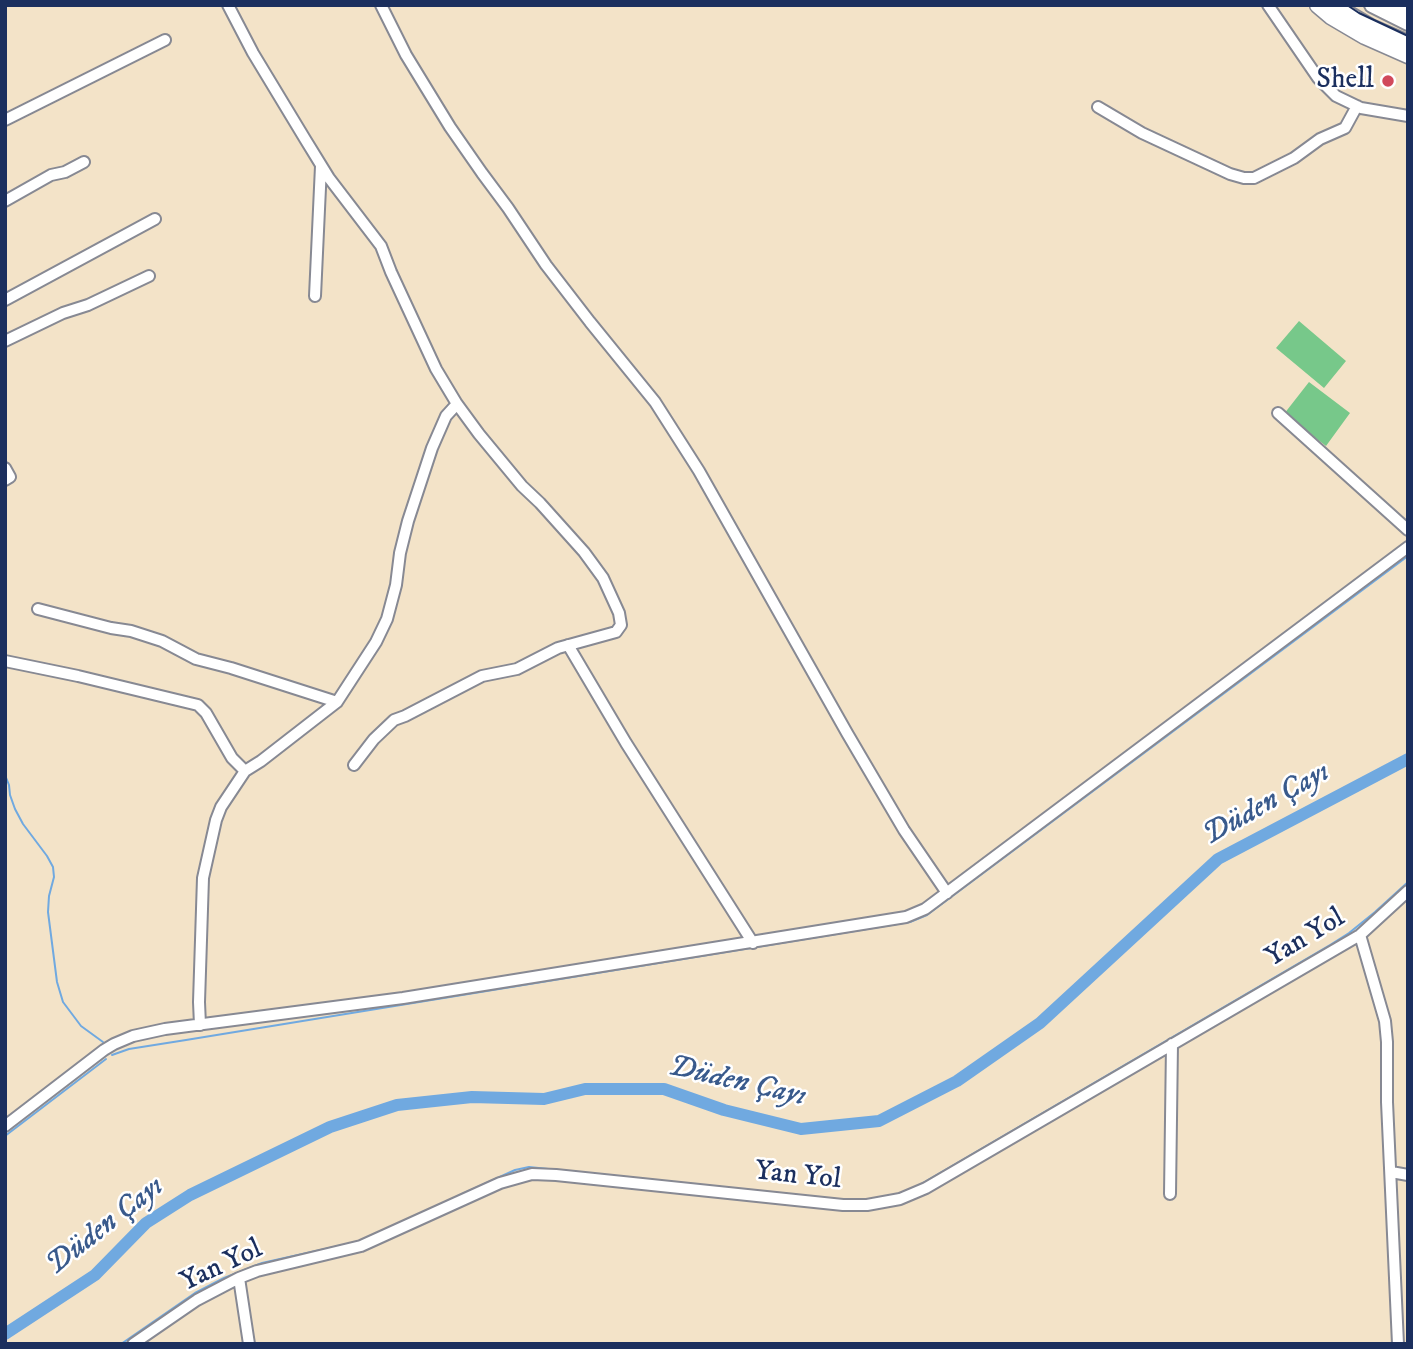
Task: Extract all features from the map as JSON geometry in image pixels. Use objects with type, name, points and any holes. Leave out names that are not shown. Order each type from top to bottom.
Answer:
[{"type":"highway","points":[[1318,5],[1365,36],[1408,55]]},
{"type":"highway","points":[[1397,5],[1408,10]]},
{"type":"main road","points":[[1334,5],[1371,27],[1408,43]]},
{"type":"main road","points":[[1372,5],[1408,23]]},
{"type":"street","points":[[228,5],[321,165],[380,246],[436,369],[457,404],[522,486],[584,552],[603,578],[619,613],[621,625],[616,632],[558,648],[517,669],[482,676],[394,720],[374,739],[354,765]]},
{"type":"street","points":[[381,5],[406,55],[450,127],[553,274],[655,402],[699,471],[904,830],[947,892]]},
{"type":"street","points":[[1268,5],[1318,78],[1336,96],[1357,106],[1408,116]]},
{"type":"street","points":[[5,120],[165,40]]},
{"type":"street","points":[[1098,107],[1142,133],[1230,174],[1254,178],[1294,158],[1320,139],[1345,128],[1357,106]]},
{"type":"street","points":[[5,201],[51,175],[65,172],[84,162]]},
{"type":"street","points":[[315,296],[321,165]]},
{"type":"street","points":[[5,300],[155,219]]},
{"type":"street","points":[[5,341],[149,276]]},
{"type":"street","points":[[200,1025],[203,878],[221,807],[245,771],[337,702],[361,666],[387,619],[405,532],[432,448],[446,416],[457,404]]},
{"type":"street","points":[[1279,413],[1408,530]]},
{"type":"street","points":[[5,468],[10,477],[5,480]]},
{"type":"street","points":[[5,1126],[104,1050],[133,1036],[165,1029],[403,998],[906,918],[925,909],[1408,547]]},
{"type":"street","points":[[38,609],[131,631],[162,641],[196,659],[337,702]]},
{"type":"street","points":[[568,645],[626,743],[753,943]]},
{"type":"street","points":[[5,662],[198,705],[225,748],[245,771]]},
{"type":"street","name":"Yan Yol","points":[[133,1344],[197,1300],[257,1271],[361,1246],[500,1184],[532,1174],[556,1174],[843,1205],[867,1205],[900,1199],[926,1188],[1360,935],[1408,891]]},
{"type":"street","points":[[1360,935],[1385,1021],[1398,1344]]},
{"type":"street","points":[[1170,1194],[1172,1044]]},
{"type":"street","points":[[1391,1172],[1408,1175]]},
{"type":"street","points":[[239,1279],[249,1344]]},
{"type":"green space","points":[[1299,321],[1346,361],[1324,388],[1276,348]]},
{"type":"green space","points":[[1309,382],[1350,413],[1326,446],[1284,414]]},
{"type":"waterway","points":[[112,1055],[129,1049],[910,922],[927,915],[1408,556]]},
{"type":"waterway","name":"Düden Çayı","points":[[5,1334],[95,1275],[146,1223],[190,1195],[330,1127],[397,1105],[472,1097],[544,1099],[585,1089],[664,1089],[724,1110],[801,1129],[879,1121],[957,1081],[1040,1023],[1218,859],[1408,759]]},
{"type":"waterway","points":[[5,775],[15,809],[53,867],[48,912],[57,982],[63,1002],[81,1026],[103,1042]]},
{"type":"waterway","points":[[916,1187],[1330,945],[1349,933],[1408,882]]},
{"type":"waterway","points":[[5,1136],[106,1059]]},
{"type":"waterway","points":[[460,1195],[515,1170],[529,1167],[846,1200]]},
{"type":"waterway","points":[[121,1344],[195,1293],[224,1278],[262,1263],[343,1245]]},
{"type":"tram line","points":[[1347,5],[1408,36]]},
{"type":"place","name":"Shell","points":[[1388,81]]}]
